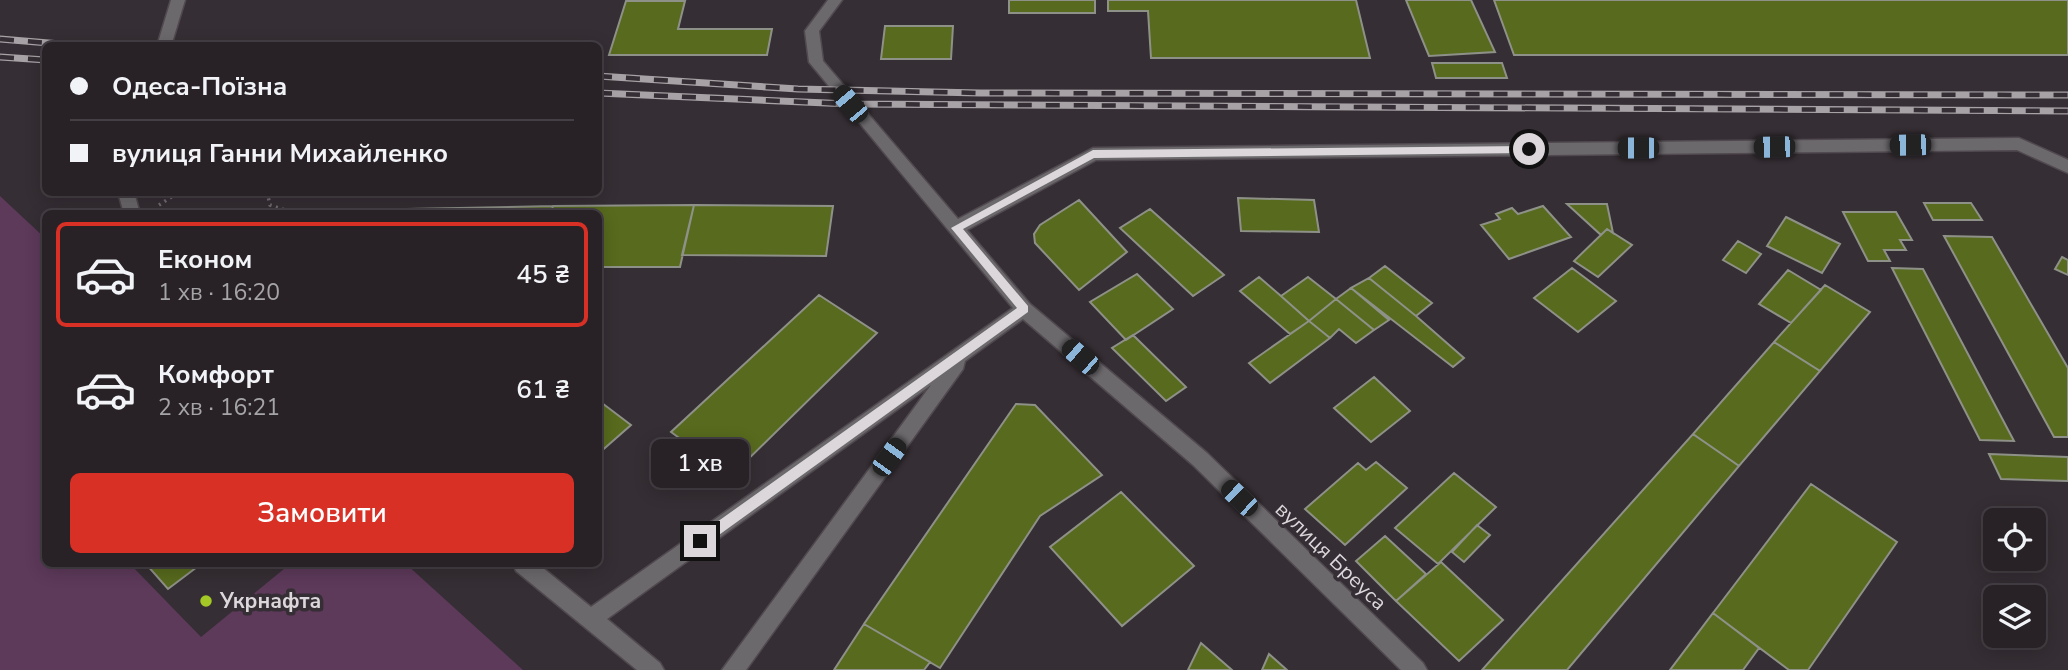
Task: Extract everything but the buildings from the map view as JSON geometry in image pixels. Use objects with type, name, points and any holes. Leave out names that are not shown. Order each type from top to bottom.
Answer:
[{"type":"street","points":[[165,42],[178,0]]},
{"type":"street","name":"вулиця Бреуса","points":[[835,0],[812,31],[816,62],[1024,309],[1200,459],[1416,670]]},
{"type":"street","points":[[956,228],[1093,154],[2020,144],[2068,167]]},
{"type":"street","points":[[589,620],[1024,309]]},
{"type":"street","points":[[733,670],[967,350]]},
{"type":"street","points":[[527,567],[653,670]]},
{"type":"path","points":[[159,206],[173,196]]},
{"type":"path","points":[[268,196],[270,205],[285,210]]},
{"type":"shaded area","points":[[0,196],[42,235],[42,567],[133,567],[201,637],[286,567],[409,567],[523,670],[0,670]]},
{"type":"railway","points":[[0,39],[42,42]]},
{"type":"railway","points":[[0,57],[42,60]]},
{"type":"railway","points":[[602,76],[798,89],[980,93],[2068,95]]},
{"type":"railway","points":[[602,93],[850,104],[2068,111]]},
{"type":"place","name":"Укрнафта","points":[[206,601]]},
{"type":"route","points":[[700,541],[1024,309],[956,228],[1093,154],[1529,149]]}]
